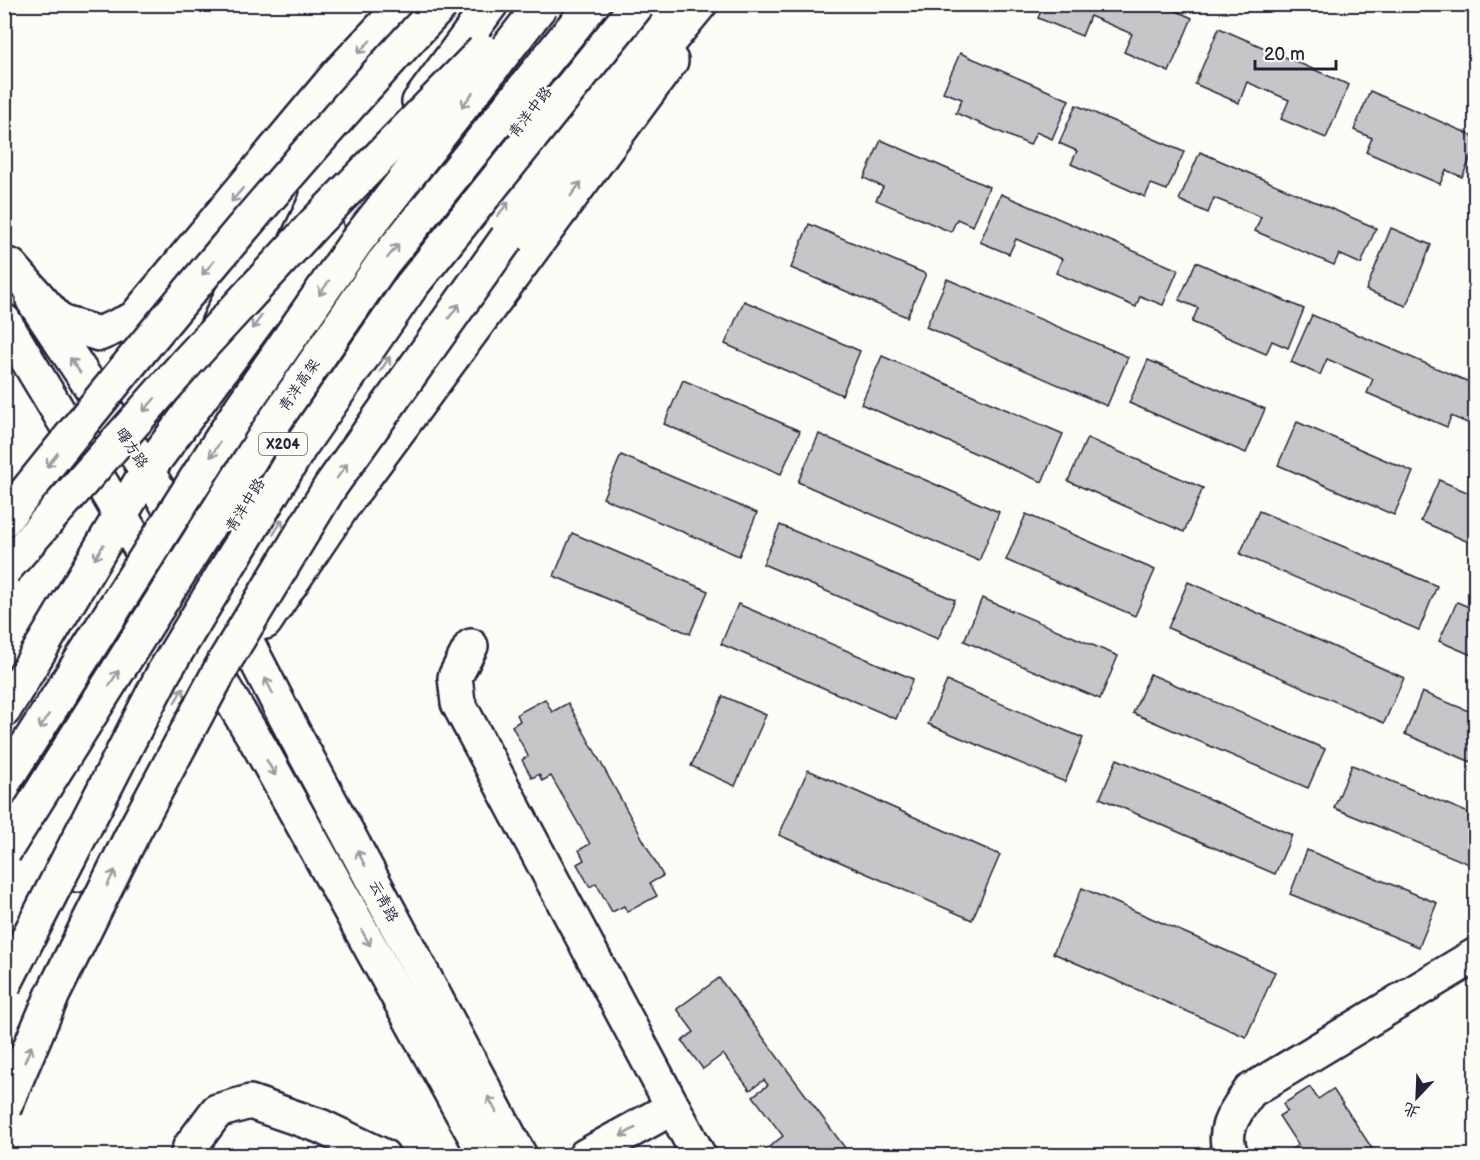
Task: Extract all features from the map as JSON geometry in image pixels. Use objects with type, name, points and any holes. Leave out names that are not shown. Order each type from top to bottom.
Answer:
[{"type":"main road","points":[[8,261],[60,322],[99,334],[134,319],[338,74],[404,4]]},
{"type":"main road","points":[[4,520],[154,332],[366,86],[442,4]]},
{"type":"main road","points":[[147,471],[490,4]]},
{"type":"main road","points":[[4,570],[188,361],[316,222],[528,4]]},
{"type":"main road","points":[[4,782],[241,408],[308,311],[356,242],[542,4]]},
{"type":"main road","name":"青洋高架","points":[[4,852],[270,428],[383,263],[592,4]]},
{"type":"main road","name":"青洋中路","points":[[4,920],[206,567],[338,356],[616,4]]},
{"type":"main road","points":[[8,989],[164,672],[300,447],[412,285],[638,4]]},
{"type":"main road","points":[[8,989],[203,652],[305,482],[422,310],[672,4]]},
{"type":"main road","points":[[4,1108],[53,994],[132,837],[226,659],[330,488],[507,238],[700,4]]},
{"type":"main road","points":[[111,814],[249,647],[345,503],[713,4]]},
{"type":"main road","points":[[4,710],[147,471],[338,74]]},
{"type":"main road","name":"曙方路","points":[[8,261],[147,471],[206,567],[249,647]]},
{"type":"main road","points":[[4,321],[261,749],[486,1155]]},
{"type":"main road","points":[[471,646],[455,677],[458,703],[699,1155]]},
{"type":"main road","name":"云青路","points":[[249,647],[520,1155]]},
{"type":"main road","points":[[4,877],[89,717]]},
{"type":"main road","points":[[8,989],[76,794]]},
{"type":"main road","points":[[1232,1155],[1228,1147],[1229,1121],[1250,1091],[1476,955]]},
{"type":"main road","points":[[187,1155],[217,1111],[250,1102],[320,1126],[383,1155]]},
{"type":"main road","points":[[585,1155],[672,1108]]},
{"type":"building","points":[[1044,4],[1161,4],[1192,18],[1169,72],[1124,52],[1132,34],[1090,16],[1082,36],[1038,18]]},
{"type":"building","points":[[1219,28],[1349,85],[1326,138],[1281,119],[1289,100],[1247,82],[1239,103],[1195,84]]},
{"type":"building","points":[[960,53],[1069,100],[1052,139],[1036,132],[1030,145],[956,113],[962,99],[943,92]]},
{"type":"building","points":[[1370,91],[1476,137],[1476,146],[1462,177],[1446,170],[1440,184],[1366,152],[1372,138],[1354,130]]},
{"type":"building","points":[[1076,105],[1184,152],[1167,190],[1151,184],[1145,197],[1071,164],[1077,151],[1059,143]]},
{"type":"building","points":[[881,140],[989,187],[973,226],[957,219],[951,232],[876,200],[883,187],[864,178]]},
{"type":"building","points":[[1200,152],[1376,228],[1361,264],[1339,254],[1334,265],[1255,231],[1261,217],[1214,198],[1208,213],[1179,200]]},
{"type":"building","points":[[1001,194],[1178,270],[1163,305],[1140,296],[1136,307],[1056,273],[1062,259],[1016,239],[1009,254],[980,242]]},
{"type":"building","points":[[1476,204],[1476,221],[1471,206]]},
{"type":"building","points":[[809,224],[926,274],[907,317],[791,268]]},
{"type":"building","points":[[1391,228],[1431,245],[1406,306],[1366,290]]},
{"type":"building","points":[[1196,262],[1304,309],[1288,348],[1272,341],[1266,354],[1192,322],[1198,308],[1179,300]]},
{"type":"building","points":[[947,279],[1128,357],[1107,406],[926,327]]},
{"type":"building","points":[[744,301],[860,351],[842,395],[725,344]]},
{"type":"building","points":[[1312,315],[1476,385],[1474,426],[1451,416],[1447,427],[1367,393],[1373,379],[1327,359],[1320,375],[1291,362]]},
{"type":"building","points":[[882,356],[1063,434],[1042,482],[861,404]]},
{"type":"building","points":[[1148,360],[1265,409],[1246,453],[1129,403]]},
{"type":"building","points":[[683,380],[800,431],[781,474],[664,424]]},
{"type":"building","points":[[1297,422],[1413,472],[1394,515],[1278,465]]},
{"type":"building","points":[[819,434],[999,512],[979,561],[798,482]]},
{"type":"building","points":[[1087,438],[1203,488],[1184,532],[1068,481]]},
{"type":"building","points":[[621,455],[757,513],[739,556],[603,498]]},
{"type":"building","points":[[1439,480],[1476,496],[1476,538],[1473,544],[1421,521]]},
{"type":"building","points":[[1259,511],[1437,586],[1419,630],[1240,554]]},
{"type":"building","points":[[1026,514],[1155,570],[1135,616],[1006,560]]},
{"type":"building","points":[[780,525],[955,600],[938,639],[763,564]]},
{"type":"building","points":[[572,533],[708,591],[690,634],[554,576]]},
{"type":"building","points":[[1188,582],[1404,678],[1384,723],[1168,628]]},
{"type":"building","points":[[982,598],[1118,656],[1100,699],[964,641]]},
{"type":"building","points":[[1457,602],[1476,610],[1476,657],[1439,641]]},
{"type":"building","points":[[738,604],[913,679],[896,719],[721,644]]},
{"type":"building","points":[[1150,674],[1325,749],[1308,788],[1133,713]]},
{"type":"building","points":[[947,681],[1083,738],[1065,782],[928,724]]},
{"type":"building","points":[[1422,692],[1476,714],[1476,764],[1405,734]]},
{"type":"building","points":[[723,696],[766,715],[735,786],[691,766]]},
{"type":"building","points":[[545,699],[552,712],[568,703],[663,876],[650,883],[657,896],[627,912],[624,906],[612,912],[596,883],[590,887],[577,864],[584,860],[579,850],[590,844],[551,776],[542,781],[539,774],[532,778],[522,760],[528,756],[512,726],[520,721],[517,714]]},
{"type":"building","points":[[1117,759],[1292,835],[1275,874],[1100,798]]},
{"type":"building","points":[[1352,765],[1476,816],[1476,867],[1334,808]]},
{"type":"building","points":[[808,770],[1000,855],[972,920],[779,835]]},
{"type":"building","points":[[1307,850],[1437,903],[1419,947],[1290,894]]},
{"type":"building","points":[[1082,888],[1275,972],[1246,1037],[1053,953]]},
{"type":"building","points":[[719,978],[851,1156],[769,1156],[765,1150],[783,1136],[753,1096],[768,1085],[764,1080],[750,1090],[723,1054],[703,1069],[682,1041],[694,1032],[677,1009]]},
{"type":"building","points":[[1310,1087],[1318,1099],[1333,1089],[1377,1156],[1296,1156],[1292,1149],[1298,1145],[1279,1116],[1287,1111],[1283,1104]]}]
